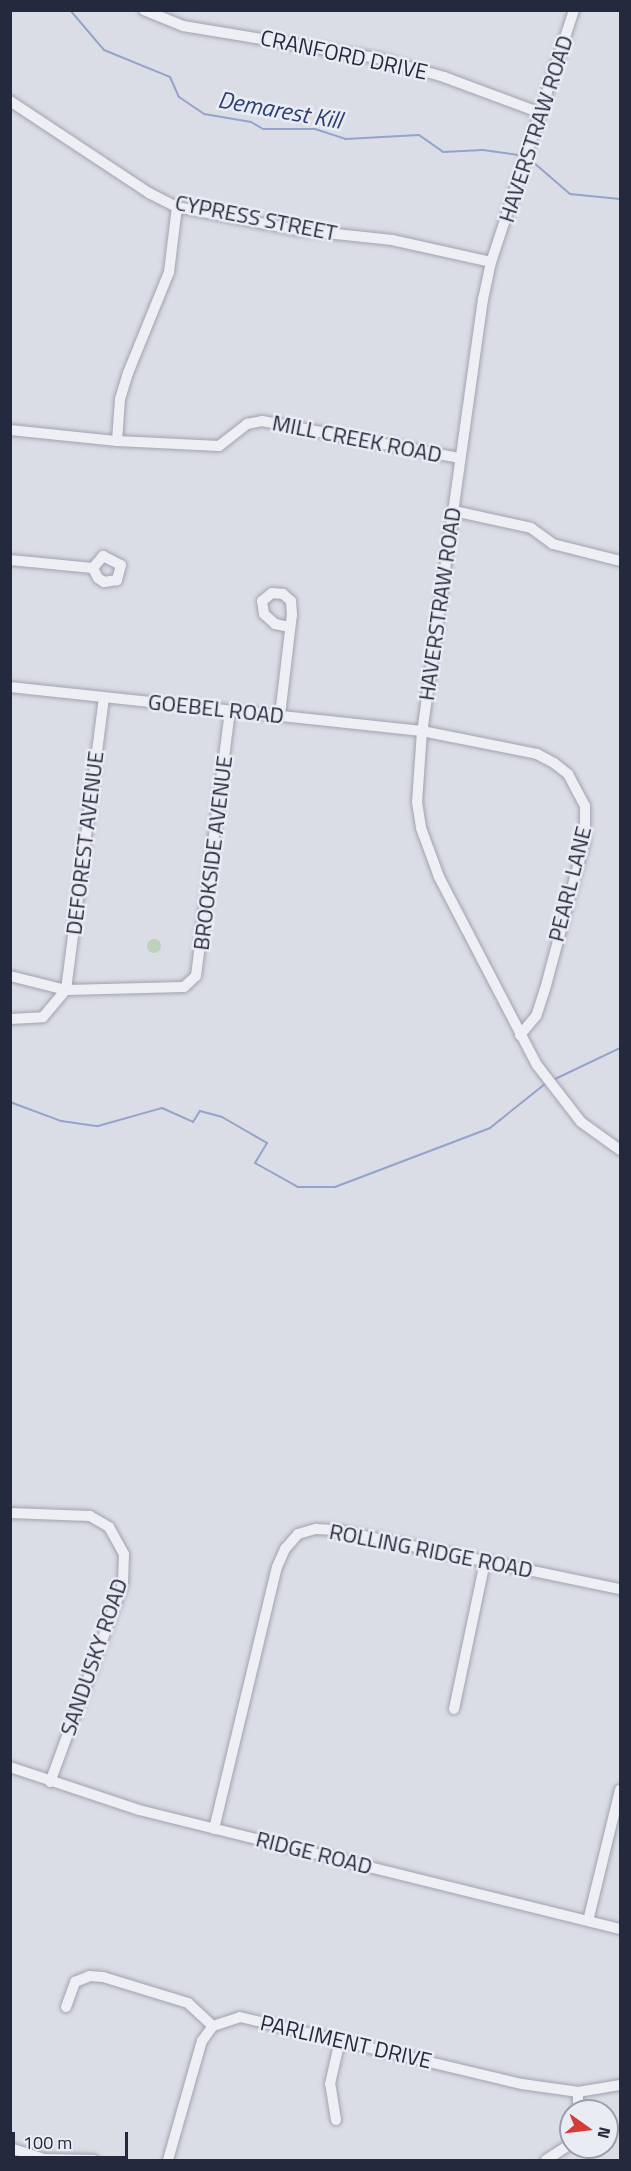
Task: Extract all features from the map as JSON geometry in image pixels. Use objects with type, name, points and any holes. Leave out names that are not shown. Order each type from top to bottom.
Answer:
[{"type":"street","name":"CRANFORD DRIVE","points":[[144,10],[183,26],[377,58],[444,77],[542,113]]},
{"type":"street","name":"HAVERSTRAW ROAD","points":[[574,10],[542,113],[491,262],[459,458],[454,511],[422,731],[417,802],[428,853],[520,1035],[565,1106],[621,1150]]},
{"type":"street","name":"CYPRESS STREET","points":[[10,101],[149,193],[177,207],[298,230],[392,240],[491,262]]},
{"type":"street","points":[[117,441],[120,399],[128,373],[169,272],[177,207]]},
{"type":"street","name":"MILL CREEK ROAD","points":[[10,430],[117,441],[219,446],[247,424],[262,422],[459,458]]},
{"type":"street","points":[[454,511],[522,526],[572,551],[621,561]]},
{"type":"street","points":[[10,560],[93,568]]},
{"type":"street","points":[[280,715],[289,627]]},
{"type":"street","name":"GOEBEL ROAD","points":[[10,687],[422,731]]},
{"type":"street","name":"DEFOREST AVENUE","points":[[66,990],[104,697]]},
{"type":"street","name":"BROOKSIDE AVENUE","points":[[66,990],[184,987],[196,976],[230,712]]},
{"type":"street","name":"PEARL LANE","points":[[422,731],[537,754],[568,774],[585,806],[585,840],[545,989],[536,1016],[520,1035]]},
{"type":"street","points":[[10,976],[66,990],[43,1017],[10,1019]]},
{"type":"street","name":"SANDUSKY ROAD","points":[[10,1513],[90,1516],[109,1527],[124,1554],[123,1584],[50,1782]]},
{"type":"street","name":"ROLLING RIDGE ROAD","points":[[214,1829],[277,1567],[285,1549],[298,1534],[316,1529],[335,1530],[621,1589]]},
{"type":"street","points":[[454,1709],[485,1562]]},
{"type":"street","name":"RIDGE ROAD","points":[[10,1767],[50,1782],[214,1829],[621,1929]]},
{"type":"street","points":[[588,1921],[621,1790]]},
{"type":"street","points":[[66,2007],[75,1982],[96,1977],[188,2003],[213,2026],[202,2041],[168,2160]]},
{"type":"street","name":"PARLIMENT DRIVE","points":[[213,2026],[240,2018],[522,2084],[578,2092],[621,2085]]},
{"type":"street","points":[[336,2120],[330,2084],[340,2040]]},
{"type":"street","points":[[578,2092],[578,2099]]},
{"type":"street","points":[[10,2148],[37,2158],[94,2160]]},
{"type":"street","points":[[546,2160],[559,2152]]},
{"type":"green space","points":[[154,939],[159,941],[161,946],[159,951],[154,953],[149,951],[147,946],[149,941]]},
{"type":"waterway","name":"Demarest Kill","points":[[70,10],[104,50],[170,77],[179,97],[204,114],[251,122],[263,129],[315,129],[345,139],[419,135],[443,152],[483,150],[520,155]]},
{"type":"waterway","name":"Demarest Kill","points":[[533,162],[570,194],[620,199]]},
{"type":"waterway","points":[[553,1080],[620,1048]]},
{"type":"waterway","points":[[10,1102],[61,1121],[98,1126],[162,1108],[193,1122],[200,1111],[222,1117],[267,1143],[255,1163],[298,1187],[335,1187],[490,1128],[545,1084]]}]
